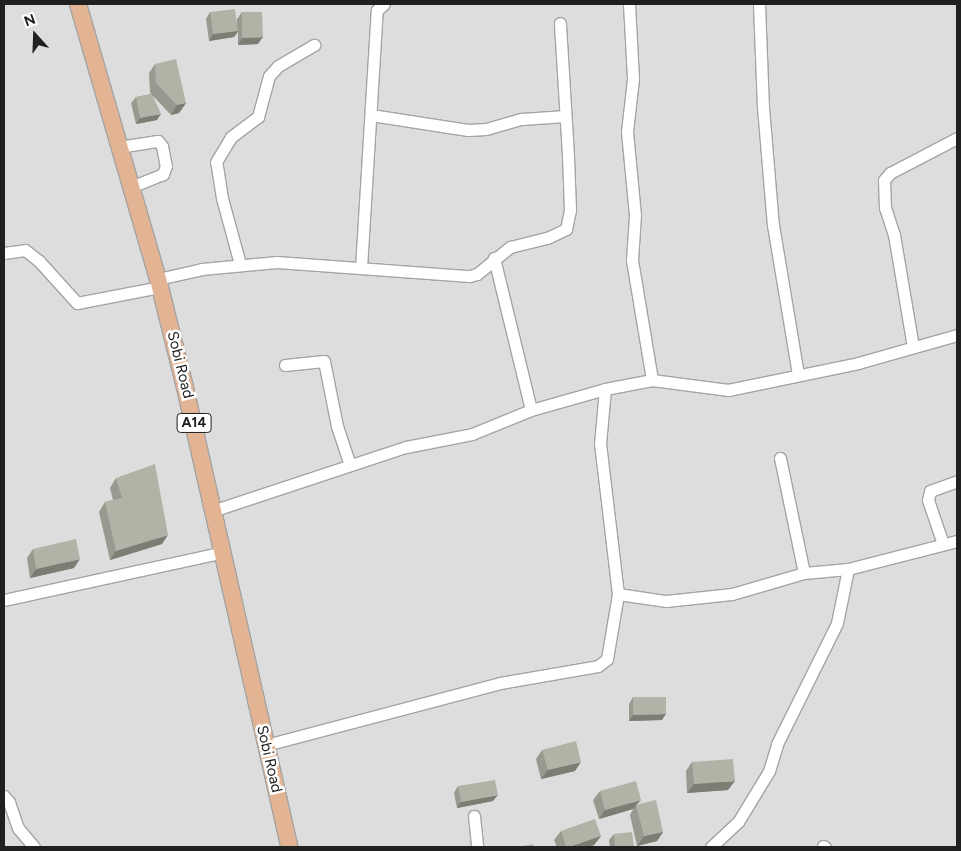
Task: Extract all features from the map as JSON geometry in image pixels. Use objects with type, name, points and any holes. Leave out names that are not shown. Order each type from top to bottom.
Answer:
[{"type":"highway","name":"Sobi Road","points":[[78,4],[159,283],[215,510],[289,847]]},
{"type":"street","points":[[361,268],[377,10],[384,4]]},
{"type":"street","points":[[628,4],[633,78],[627,132],[635,214],[632,260],[652,380]]},
{"type":"street","points":[[759,4],[763,106],[773,225],[798,374]]},
{"type":"street","points":[[4,253],[25,250],[39,261],[78,303],[240,264],[277,262],[469,276],[477,274],[494,258],[510,247],[547,238],[566,229],[570,210],[560,23]]},
{"type":"street","points":[[240,264],[220,191],[216,162],[231,136],[258,117],[269,76],[278,66],[314,45]]},
{"type":"street","points":[[371,115],[468,130],[486,129],[522,119],[565,116]]},
{"type":"street","points":[[913,347],[894,235],[885,208],[884,180],[890,173],[957,138]]},
{"type":"street","points":[[118,147],[158,141],[162,146],[166,166],[164,174],[130,187]]},
{"type":"street","points":[[494,258],[532,410]]},
{"type":"street","points":[[215,510],[406,447],[472,434],[532,410],[605,389],[652,380],[728,390],[957,335]]},
{"type":"street","points":[[285,365],[324,361],[337,426],[350,465]]},
{"type":"street","points":[[266,745],[500,683],[598,666],[607,659],[618,594],[600,444],[605,389]]},
{"type":"street","points":[[780,458],[804,573]]},
{"type":"street","points":[[943,544],[928,500],[930,492],[957,481]]},
{"type":"street","points":[[618,594],[666,601],[732,594],[804,573],[848,569],[957,541]]},
{"type":"street","points":[[4,600],[224,552]]},
{"type":"street","points":[[711,847],[738,822],[769,771],[777,744],[837,622],[848,569]]},
{"type":"street","points":[[4,796],[9,802],[18,828],[34,847]]},
{"type":"street","points":[[474,816],[477,847]]},
{"type":"shaded area","points":[[4,4],[957,4],[957,847],[4,847]]},
{"type":"building","points":[[235,9],[238,31],[213,34],[210,12]]},
{"type":"building","points":[[242,12],[262,12],[263,37],[242,38]]},
{"type":"building","points":[[176,59],[186,103],[177,105],[156,83],[155,64]]},
{"type":"building","points":[[152,94],[161,114],[140,118],[136,97]]},
{"type":"building","points":[[155,464],[168,535],[116,551],[105,502],[122,498],[116,478]]},
{"type":"building","points":[[76,539],[80,559],[36,569],[33,549]]},
{"type":"building","points":[[633,697],[666,697],[666,714],[633,715]]},
{"type":"building","points":[[576,741],[581,762],[548,770],[542,750]]},
{"type":"building","points":[[733,759],[735,781],[694,784],[692,762]]},
{"type":"building","points":[[495,780],[498,795],[461,802],[458,786]]},
{"type":"building","points":[[636,781],[641,800],[605,810],[600,791]]},
{"type":"building","points":[[656,800],[663,832],[644,836],[636,805]]},
{"type":"building","points":[[595,819],[601,836],[566,847],[561,831]]},
{"type":"building","points":[[632,832],[634,847],[615,847],[614,834]]},
{"type":"building","points":[[533,844],[534,847],[518,847]]}]
